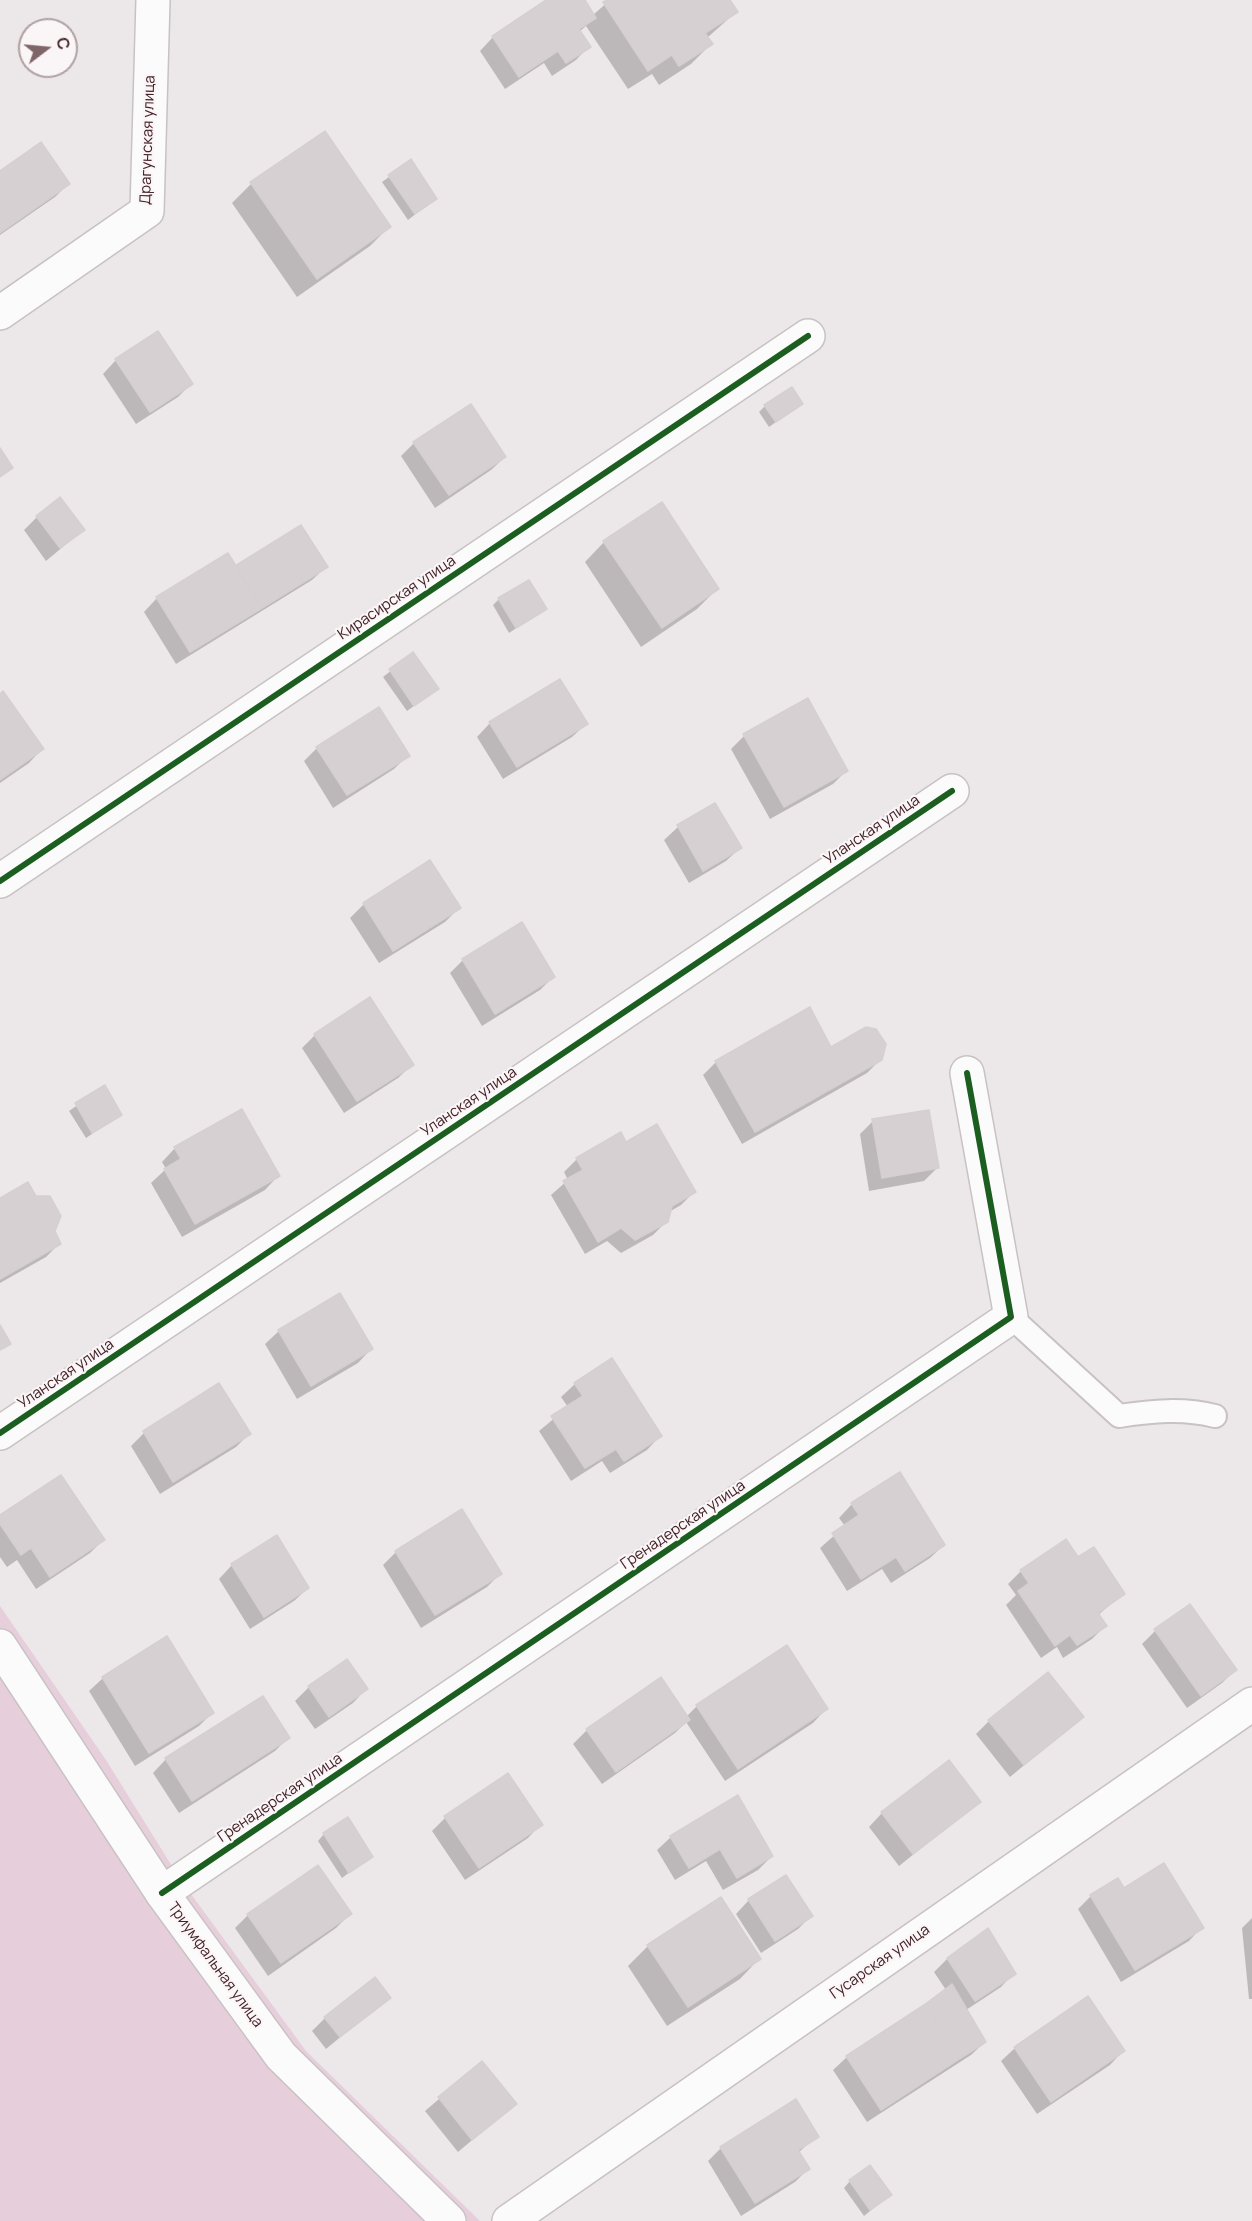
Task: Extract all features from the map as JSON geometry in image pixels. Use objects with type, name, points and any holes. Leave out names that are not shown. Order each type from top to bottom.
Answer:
[{"type":"street","name":"Драгунская улица","points":[[0,313],[147,212],[153,0]]},
{"type":"street","name":"Кирасирская улица","points":[[0,881],[808,336]]},
{"type":"street","name":"Уланская улица","points":[[0,1433],[952,791]]},
{"type":"street","points":[[967,1073],[1011,1317]]},
{"type":"street","name":"Гренадерская улица","points":[[162,1893],[1011,1317]]},
{"type":"street","name":"Триумфальная улица","points":[[0,1646],[162,1893],[281,2056],[449,2221]]},
{"type":"street","name":"Гусарская улица","points":[[509,2221],[1252,1704]]},
{"type":"lane","points":[[1011,1317],[1119,1416],[1152,1411],[1195,1411],[1215,1416]]},
{"type":"shaded area","points":[[0,1606],[106,1760],[180,1879],[306,2051],[480,2221],[0,2221]]},
{"type":"building","points":[[546,0],[585,0],[596,18],[579,29],[591,47],[566,63],[558,51],[519,77],[492,36]]},
{"type":"building","points":[[607,0],[730,0],[738,12],[705,33],[713,44],[679,66],[672,55],[648,71],[603,2]]},
{"type":"building","points":[[325,131],[391,227],[317,279],[250,182]]},
{"type":"building","points":[[41,142],[70,184],[0,233],[0,171]]},
{"type":"building","points":[[411,159],[437,199],[415,214],[388,175]]},
{"type":"building","points":[[158,331],[193,384],[150,412],[115,359]]},
{"type":"building","points":[[792,387],[803,404],[776,422],[764,405]]},
{"type":"building","points":[[471,404],[506,457],[449,495],[413,442]]},
{"type":"building","points":[[0,448],[13,468],[0,477]]},
{"type":"building","points":[[60,497],[85,530],[60,548],[36,516]]},
{"type":"building","points":[[662,502],[719,589],[662,628],[603,541]]},
{"type":"building","points":[[301,525],[328,567],[262,608],[235,566]]},
{"type":"building","points":[[228,553],[262,608],[190,652],[156,597]]},
{"type":"building","points":[[529,580],[547,609],[516,628],[498,598]]},
{"type":"building","points":[[413,652],[439,689],[414,706],[389,669]]},
{"type":"building","points":[[560,679],[588,724],[517,767],[489,722]]},
{"type":"building","points":[[3,691],[44,749],[0,780],[0,694]]},
{"type":"building","points":[[808,698],[848,771],[784,807],[743,734]]},
{"type":"building","points":[[379,707],[410,756],[347,795],[316,747]]},
{"type":"building","points":[[715,803],[742,848],[703,871],[677,825]]},
{"type":"building","points":[[430,860],[461,908],[393,951],[363,903]]},
{"type":"building","points":[[522,922],[555,977],[495,1014],[462,959]]},
{"type":"building","points":[[370,997],[414,1065],[357,1101],[314,1034]]},
{"type":"building","points":[[810,1007],[831,1047],[866,1027],[876,1029],[886,1044],[882,1060],[755,1132],[715,1061]]},
{"type":"building","points":[[105,1085],[122,1115],[92,1133],[75,1103]]},
{"type":"building","points":[[242,1109],[280,1176],[195,1224],[164,1169],[181,1159],[174,1147]]},
{"type":"building","points":[[929,1110],[939,1168],[882,1178],[872,1119]]},
{"type":"building","points":[[657,1124],[696,1192],[672,1206],[668,1222],[635,1240],[621,1228],[598,1242],[563,1181],[583,1170],[576,1158],[621,1132],[626,1142]]},
{"type":"building","points":[[28,1182],[36,1196],[50,1196],[61,1216],[55,1231],[61,1244],[0,1279],[0,1198]]},
{"type":"building","points":[[340,1293],[373,1349],[311,1386],[278,1330]]},
{"type":"building","points":[[0,1325],[11,1344],[0,1350]]},
{"type":"building","points":[[612,1358],[662,1436],[624,1461],[616,1449],[585,1468],[551,1416],[583,1396],[574,1383]]},
{"type":"building","points":[[219,1383],[251,1434],[173,1482],[143,1431]]},
{"type":"building","points":[[900,1472],[945,1545],[905,1571],[896,1557],[861,1579],[832,1533],[859,1515],[851,1503]]},
{"type":"building","points":[[61,1475],[105,1540],[50,1577],[31,1548],[21,1555],[0,1524],[0,1515]]},
{"type":"building","points":[[462,1509],[502,1574],[435,1615],[395,1551]]},
{"type":"building","points":[[277,1535],[309,1588],[264,1617],[231,1564]]},
{"type":"building","points":[[1066,1539],[1078,1557],[1094,1547],[1125,1594],[1098,1613],[1107,1626],[1077,1645],[1070,1635],[1055,1646],[1018,1591],[1029,1583],[1020,1570]]},
{"type":"building","points":[[1190,1604],[1237,1670],[1201,1696],[1154,1629]]},
{"type":"building","points":[[167,1636],[214,1713],[149,1753],[102,1677]]},
{"type":"building","points":[[787,1645],[828,1709],[738,1769],[696,1705]]},
{"type":"building","points":[[347,1659],[368,1689],[329,1717],[308,1686]]},
{"type":"building","points":[[1048,1672],[1084,1717],[1024,1765],[988,1720]]},
{"type":"building","points":[[661,1677],[690,1720],[616,1772],[586,1729]]},
{"type":"building","points":[[263,1696],[290,1738],[192,1801],[165,1758]]},
{"type":"building","points":[[949,1760],[981,1802],[913,1854],[881,1812]]},
{"type":"building","points":[[508,1773],[543,1825],[479,1868],[444,1816]]},
{"type":"building","points":[[738,1795],[773,1856],[737,1878],[720,1849],[689,1868],[670,1836]]},
{"type":"building","points":[[348,1817],[373,1857],[349,1873],[323,1833]]},
{"type":"building","points":[[1164,1863],[1204,1928],[1135,1970],[1090,1895],[1118,1878],[1124,1888]]},
{"type":"building","points":[[318,1865],[352,1914],[281,1963],[247,1914]]},
{"type":"building","points":[[786,1875],[813,1916],[775,1941],[748,1899]]},
{"type":"building","points":[[721,1897],[761,1959],[688,2007],[647,1945]]},
{"type":"building","points":[[988,1928],[1016,1974],[975,2001],[947,1958]]},
{"type":"building","points":[[375,1977],[391,1998],[340,2037],[324,2017]]},
{"type":"building","points":[[952,1984],[986,2042],[959,2059],[924,2005]]},
{"type":"building","points":[[1088,1996],[1125,2051],[1051,2102],[1014,2047]]},
{"type":"building","points":[[924,2005],[959,2059],[881,2110],[846,2056]]},
{"type":"building","points":[[482,2061],[517,2104],[472,2140],[438,2097]]},
{"type":"building","points":[[796,2099],[819,2137],[798,2150],[810,2169],[755,2203],[720,2147]]},
{"type":"building","points":[[870,2165],[892,2195],[870,2210],[849,2180]]},
{"type":"cycle path","points":[[0,881],[808,336]]},
{"type":"cycle path","points":[[0,1433],[952,791]]},
{"type":"cycle path","points":[[162,1893],[1011,1317],[967,1073]]}]
